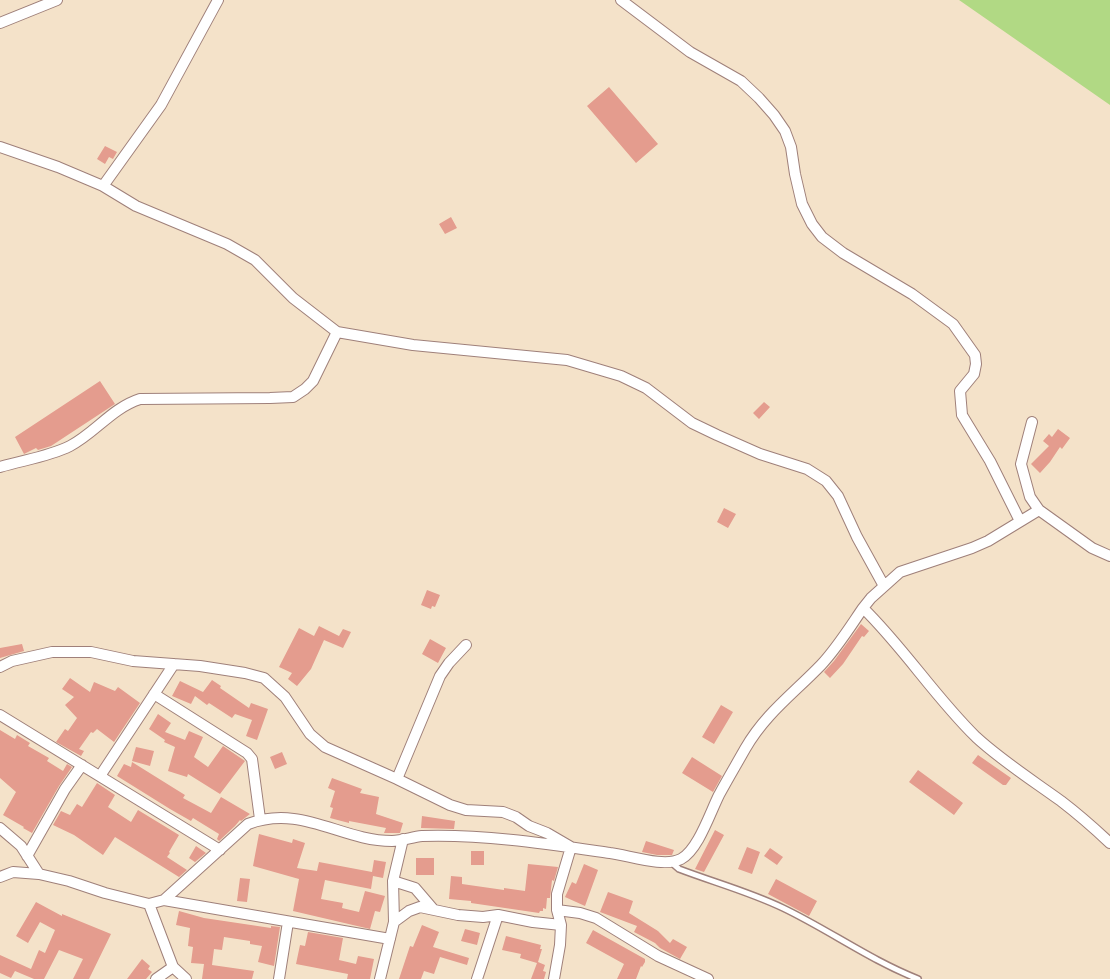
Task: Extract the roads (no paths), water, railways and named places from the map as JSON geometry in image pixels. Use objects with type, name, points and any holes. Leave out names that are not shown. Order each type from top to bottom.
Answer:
[{"type":"street","points":[[0,23],[57,0]]},
{"type":"street","points":[[103,186],[162,105],[218,0]]},
{"type":"street","points":[[621,0],[690,52],[741,81],[774,115],[785,131],[791,148],[802,204],[812,224],[822,237],[843,253],[912,294],[953,324],[975,355],[976,364],[974,374],[960,391],[962,415],[990,461],[1020,521]]},
{"type":"street","points":[[0,147],[58,167],[103,186],[136,206],[227,244],[256,260],[293,298],[337,332],[413,345],[567,360],[596,368],[646,388],[692,422],[716,435],[760,454],[807,469],[826,481],[838,496],[884,586]]},
{"type":"street","points":[[0,467],[35,459],[70,446],[93,431],[118,409],[140,399],[270,398],[293,396],[305,389],[313,380],[337,332]]},
{"type":"street","points":[[1032,422],[1021,464],[1030,496],[1039,510],[1092,548],[1110,556]]},
{"type":"street","points":[[0,877],[13,872],[39,874],[150,904],[164,900],[248,824],[260,819],[281,817],[318,823],[366,838],[392,841],[420,836],[479,837],[571,847],[656,861],[671,862],[680,860],[698,839],[719,795],[761,724],[774,708],[822,664],[864,608],[884,586],[900,572],[988,541],[1039,510]]},
{"type":"street","points":[[864,608],[976,737],[1003,760],[1077,813],[1110,843]]},
{"type":"street","points":[[397,778],[440,676],[466,645]]},
{"type":"street","points":[[0,667],[12,661],[52,652],[91,652],[133,661],[236,672],[264,678],[285,697],[310,734],[325,747],[397,778],[450,805],[466,810],[504,812],[571,847]]},
{"type":"street","points":[[100,776],[174,664]]},
{"type":"street","points":[[154,694],[247,753],[252,759],[260,819]]},
{"type":"street","points":[[0,715],[220,850]]},
{"type":"street","points":[[27,856],[82,765]]},
{"type":"street","points":[[0,828],[21,846],[39,874]]},
{"type":"street","points":[[380,979],[394,922],[393,881],[403,839]]},
{"type":"street","points":[[554,979],[560,946],[561,925],[557,910],[557,894],[571,847]]},
{"type":"street","points":[[393,881],[415,888],[433,909]]},
{"type":"street","points":[[164,900],[390,939]]},
{"type":"street","points":[[150,904],[173,967],[186,979]]},
{"type":"street","points":[[394,922],[409,911],[420,907],[458,915],[483,917],[498,915],[561,925]]},
{"type":"street","points":[[557,910],[580,913],[596,918],[658,956],[708,979]]},
{"type":"street","points":[[477,979],[498,915]]},
{"type":"street","points":[[279,979],[288,922]]},
{"type":"street","points":[[156,979],[173,967]]},
{"type":"lane","points":[[671,862],[679,869],[784,908],[884,965],[918,979]]}]
